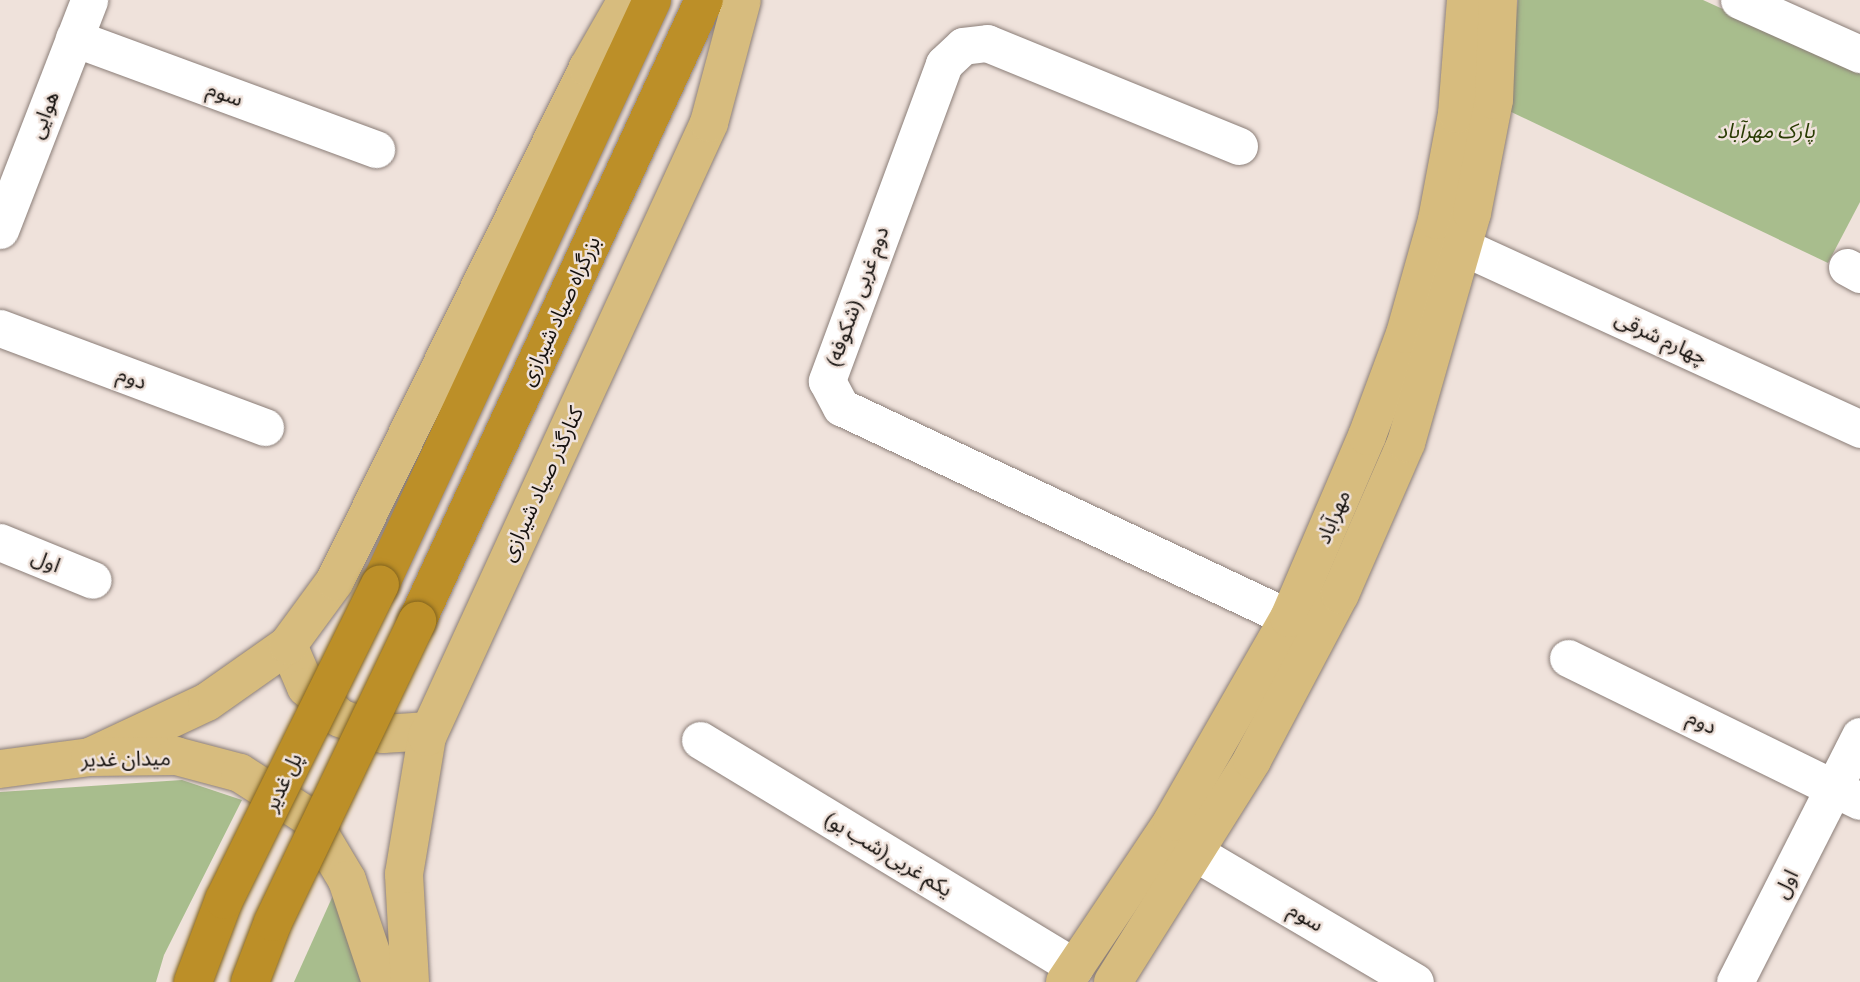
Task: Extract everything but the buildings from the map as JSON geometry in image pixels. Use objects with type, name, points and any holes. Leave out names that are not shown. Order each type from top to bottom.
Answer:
[{"type":"highway","name":"پل غدیر","points":[[193,982],[224,900],[380,585],[652,0]]},
{"type":"highway","name":"بزرگراه صیاد شیرازی","points":[[250,982],[273,922],[417,621],[704,0]]},
{"type":"main road","points":[[90,757],[206,702],[288,645],[335,581],[587,68],[627,0]]},
{"type":"main road","name":"کنارگذر صیاد شیرازی","points":[[410,982],[404,874],[429,731],[709,123],[742,0]]},
{"type":"main road","name":"مهرآباد","points":[[1070,974],[1171,822],[1289,618],[1367,436],[1430,246],[1457,114],[1466,0]]},
{"type":"main road","name":"مهرآباد","points":[[1113,982],[1252,760],[1345,582],[1406,443],[1463,247],[1494,100],[1498,0]]},
{"type":"main road","points":[[288,645],[306,687],[340,718],[383,734],[429,731]]},
{"type":"main road","name":"میدان غدیر","points":[[0,769],[90,757],[176,757],[240,773],[310,818],[347,880],[381,982]]},
{"type":"street","name":"هوایی","points":[[3,214],[89,0]]},
{"type":"street","points":[[1739,0],[1860,54]]},
{"type":"street","name":"سوم","points":[[74,38],[376,149]]},
{"type":"street","name":"دوم غربی (شکوفه)","points":[[1239,146],[987,43],[963,46],[944,64],[827,382],[841,407],[1289,618]]},
{"type":"street","name":"چهارم شرقی","points":[[1463,247],[1860,429]]},
{"type":"street","name":"دوم","points":[[0,328],[265,427]]},
{"type":"street","name":"اول","points":[[0,542],[93,580]]},
{"type":"street","name":"دوم","points":[[1568,658],[1848,794]]},
{"type":"street","name":"اول","points":[[1735,982],[1848,794],[1860,736]]},
{"type":"street","name":"یکم غربی(شب بو)","points":[[700,740],[1070,974]]},
{"type":"street","name":"سوم","points":[[1196,853],[1415,982]]},
{"type":"green space","name":"پارک مهرآباد","points":[[1518,0],[1703,0],[1860,72],[1860,202],[1828,263],[1507,110]]},
{"type":"green space","points":[[182,780],[242,800],[164,955],[156,982],[0,982],[0,792]]},
{"type":"green space","points":[[335,891],[361,982],[294,982]]}]
